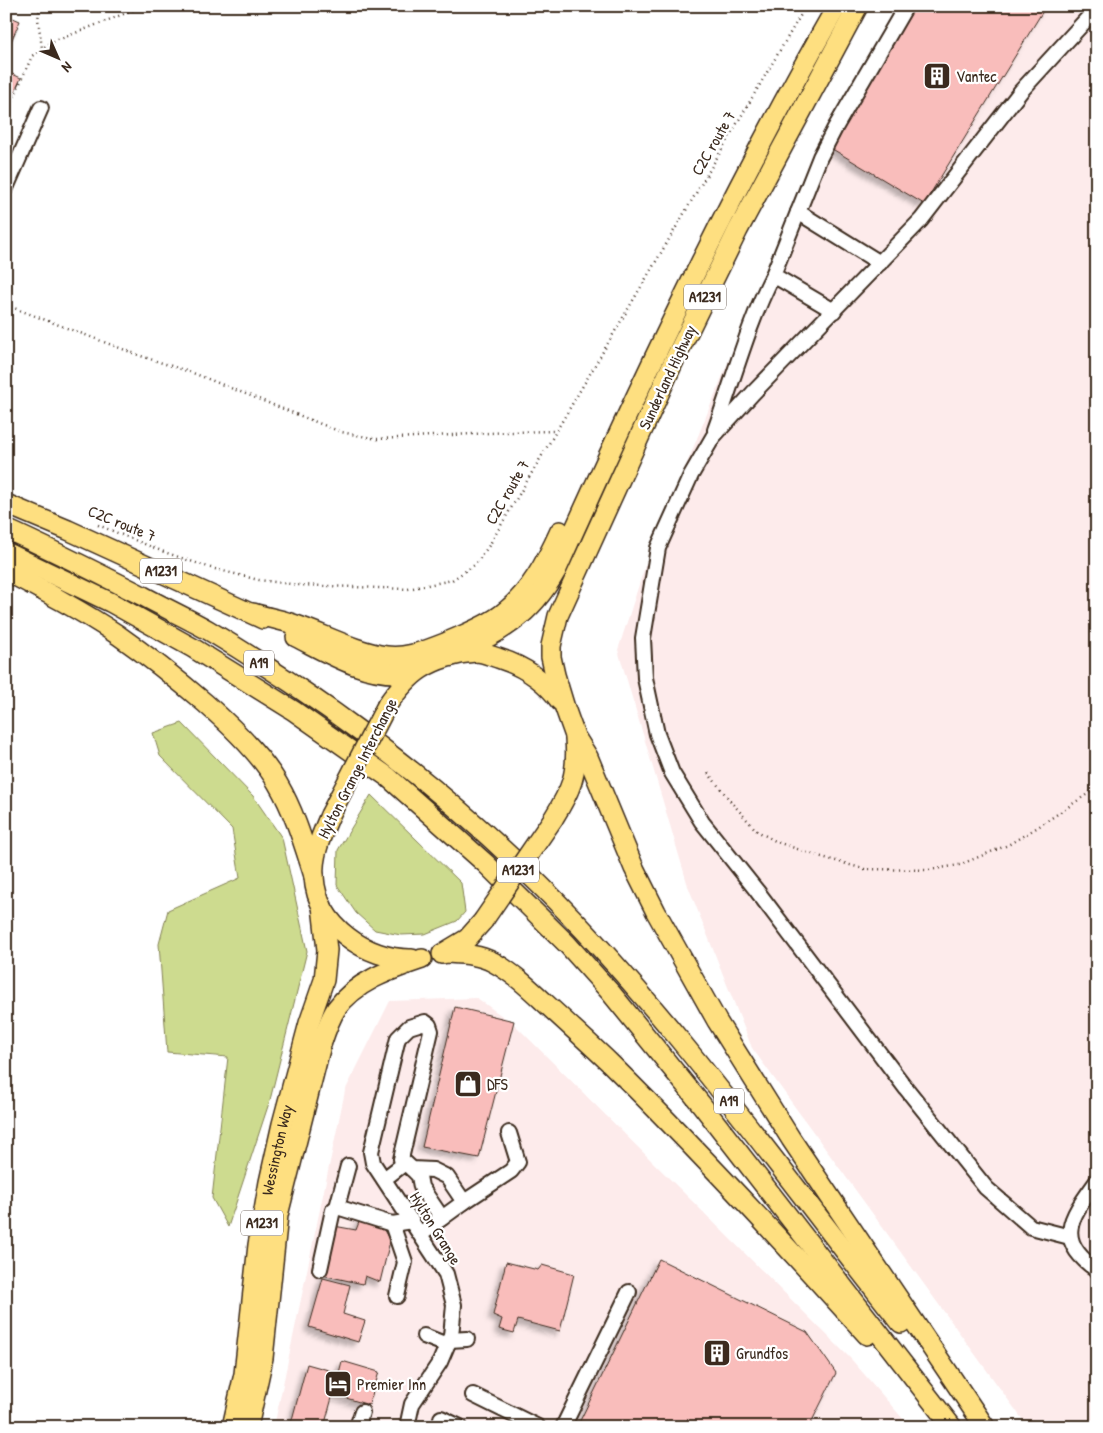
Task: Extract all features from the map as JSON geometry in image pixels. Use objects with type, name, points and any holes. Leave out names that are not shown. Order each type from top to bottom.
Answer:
[{"type":"highway","name":"Sunderland Highway","points":[[451,656],[490,637],[509,625],[528,610],[545,591],[556,571],[651,364],[761,143],[837,6]]},
{"type":"highway","name":"Sunderland Highway","points":[[565,708],[554,675],[551,646],[553,630],[566,595],[580,569],[669,372],[738,230],[858,6]]},
{"type":"highway","name":"A1231","points":[[253,614],[290,623],[371,654],[389,657],[406,656],[426,650],[497,618],[527,590],[537,576],[618,410],[651,364]]},
{"type":"highway","name":"A1231","points":[[6,504],[253,614],[346,663],[387,672],[402,673],[423,667]]},
{"type":"highway","name":"A19","points":[[6,529],[56,551],[206,629],[294,685],[345,719],[395,758],[447,800],[500,847],[542,887],[630,982],[722,1092],[837,1242],[984,1427]]},
{"type":"highway","name":"A19","points":[[6,552],[48,570],[118,606],[193,648],[294,711],[388,777],[486,863],[567,944],[611,993],[701,1104],[951,1427]]},
{"type":"highway","points":[[6,571],[68,604],[117,635],[187,688],[223,719],[244,740],[278,783],[293,813],[314,876]]},
{"type":"highway","name":"Hylton Grange Interchange","points":[[565,708],[546,684],[531,672],[514,663],[477,652],[451,656],[423,667],[404,683],[388,705],[330,815],[316,853],[314,876],[322,906],[339,930],[359,946],[376,954],[399,960],[433,958],[467,939],[483,921],[569,794],[577,757],[575,736]]},
{"type":"highway","name":"A1231","points":[[565,708],[575,736]]},
{"type":"highway","name":"A19","points":[[575,736],[588,757],[634,868],[656,912],[717,1022],[791,1139],[984,1427]]},
{"type":"highway","name":"Wessington Way","points":[[232,1427],[244,1374],[258,1245],[269,1182],[282,1124],[307,1032],[324,980],[327,950],[322,906]]},
{"type":"highway","name":"A1231","points":[[445,953],[482,958],[500,966],[512,974],[580,1035],[680,1133],[776,1234],[951,1427]]},
{"type":"highway","name":"Wessington Way","points":[[248,1427],[263,1358],[278,1215],[327,1026],[336,1009],[361,985],[394,968],[422,959]]},
{"type":"street","points":[[713,438],[748,332],[762,296],[773,275],[816,166],[835,128],[906,6]]},
{"type":"street","points":[[1070,1237],[1031,1227],[986,1188],[905,1087],[757,891],[702,822],[672,773],[657,734],[645,678],[643,638],[658,548],[691,475],[713,438],[753,393],[921,220],[1021,91],[1097,8]]},
{"type":"street","points":[[6,188],[41,108]]},
{"type":"street","points":[[798,212],[880,263]]},
{"type":"street","points":[[773,275],[834,311]]},
{"type":"street","name":"Hylton Grange","points":[[407,1427],[412,1404],[440,1362],[448,1343],[454,1305],[446,1274],[373,1164],[371,1152],[398,1038],[408,1027],[425,1022],[430,1025],[431,1031],[401,1159],[409,1166]]},
{"type":"street","points":[[420,1234],[464,1202],[511,1172],[518,1162],[509,1134]]},
{"type":"street","points":[[320,1269],[334,1210],[337,1207],[348,1166]]},
{"type":"street","points":[[384,1179],[409,1166],[433,1170],[447,1177],[464,1202]]},
{"type":"street","points":[[409,1166],[419,1176],[420,1187],[442,1218]]},
{"type":"street","points":[[1097,1181],[1075,1212],[1070,1224],[1070,1237],[1077,1252],[1097,1270]]},
{"type":"street","points":[[337,1207],[392,1224],[412,1221]]},
{"type":"street","points":[[392,1224],[405,1262],[397,1296]]},
{"type":"street","points":[[563,1427],[629,1292]]},
{"type":"street","points":[[424,1336],[448,1343],[467,1339]]},
{"type":"street","points":[[473,1395],[538,1427]]},
{"type":"street","points":[[357,1427],[362,1412]]},
{"type":"street","points":[[441,1418],[460,1427]]},
{"type":"path","points":[[40,6],[38,19],[42,48]]},
{"type":"path","points":[[6,115],[32,56],[42,48],[144,6]]},
{"type":"path","name":"C2C route 7","points":[[94,524],[164,552],[211,568],[259,580],[299,586],[408,589],[452,580],[476,564],[490,544],[806,6]]},
{"type":"path","points":[[6,305],[193,373],[342,432],[377,439],[556,431]]},
{"type":"path","points":[[708,773],[732,804],[757,831],[776,842],[864,869],[929,870],[960,865],[1008,845],[1092,791],[1097,790]]},
{"type":"shaded area","points":[[900,6],[1097,6],[1097,1427],[1028,1427],[752,1048],[688,886],[618,650],[645,566],[771,257]]},
{"type":"shaded area","points":[[477,998],[516,1026],[851,1359],[910,1427],[274,1427],[345,1091],[390,1001]]},
{"type":"green space","points":[[182,723],[253,796],[282,838],[307,951],[270,1100],[228,1227],[212,1198],[228,1057],[167,1052],[159,944],[168,910],[240,878],[232,829],[160,756],[153,733]]},
{"type":"green space","points":[[371,795],[461,883],[465,912],[457,921],[425,934],[401,935],[375,930],[356,913],[337,885],[338,850]]},
{"type":"building","name":"Vantec","points":[[914,6],[1046,6],[924,204],[829,147]]},
{"type":"building","points":[[6,15],[20,21],[6,53]]},
{"type":"building","points":[[6,71],[21,78],[6,111]]},
{"type":"building","name":"DFS","points":[[455,1007],[514,1021],[479,1158],[422,1147]]},
{"type":"building","points":[[361,1217],[380,1223],[390,1241],[380,1282],[365,1276],[363,1284],[322,1275],[334,1226],[356,1230]]},
{"type":"building","name":"Grundfos","points":[[659,1259],[807,1332],[836,1373],[809,1427],[577,1427]]},
{"type":"building","points":[[506,1262],[538,1270],[542,1265],[574,1274],[560,1331],[518,1320],[514,1333],[499,1329],[502,1319],[493,1315]]},
{"type":"building","points":[[323,1278],[350,1285],[343,1314],[365,1321],[358,1342],[309,1327]]},
{"type":"building","name":"Premier Inn","points":[[342,1361],[379,1372],[369,1405],[333,1394],[324,1427],[290,1427],[307,1364],[339,1373]]},
{"type":"place","name":"Vantec","points":[[937,76]]},
{"type":"place","name":"DFS","points":[[468,1084]]},
{"type":"place","name":"Grundfos","points":[[717,1353]]},
{"type":"place","name":"Premier Inn","points":[[338,1384]]}]
